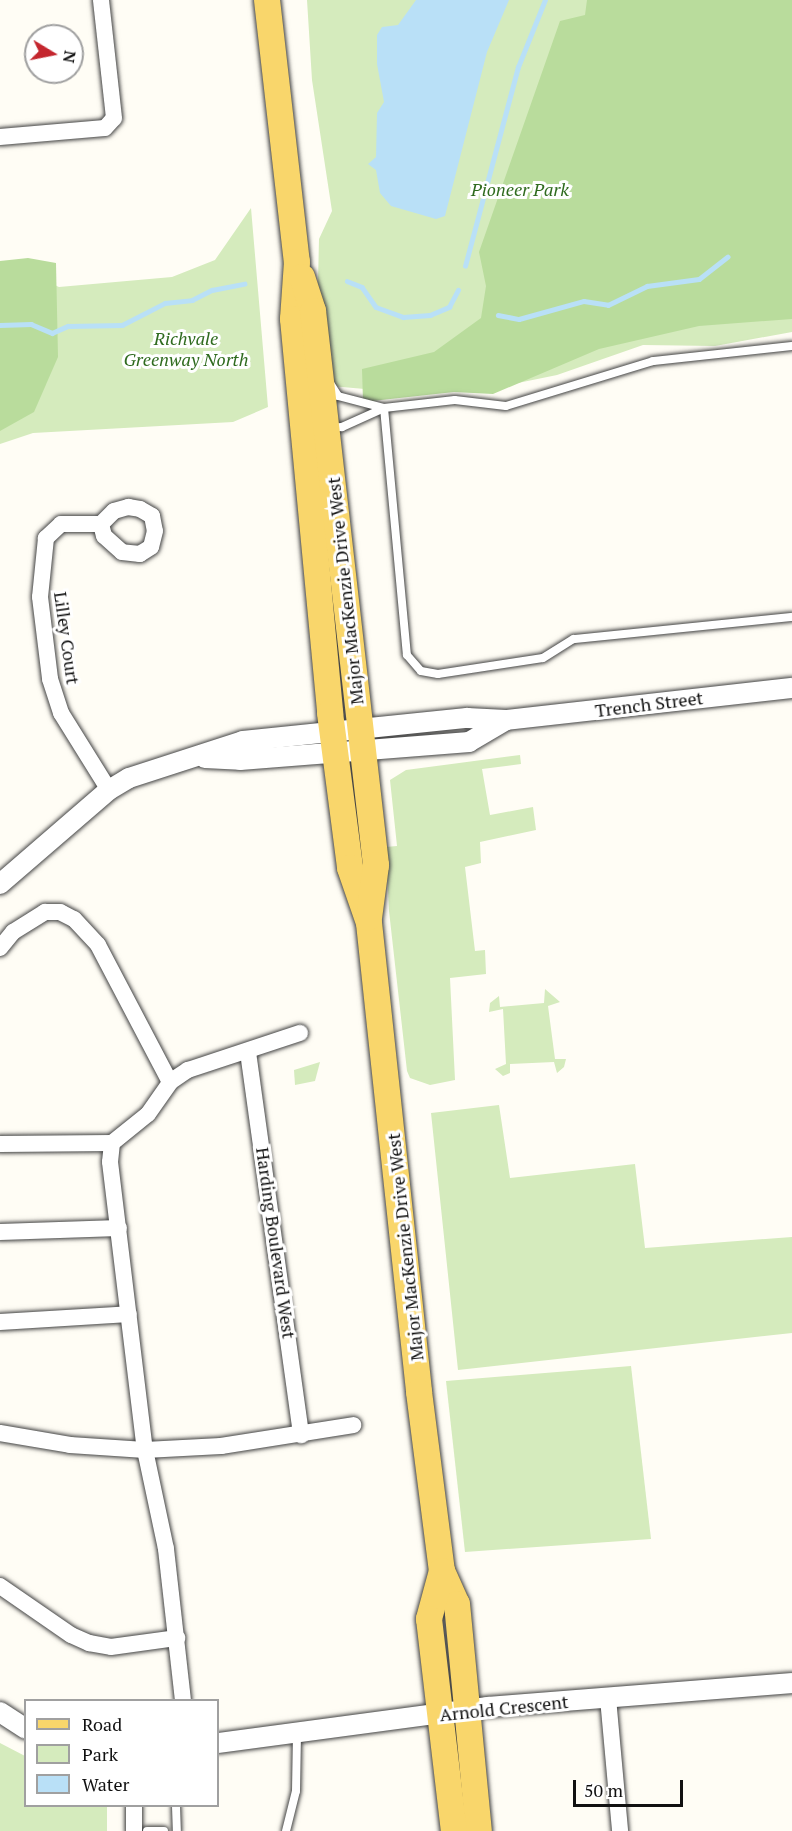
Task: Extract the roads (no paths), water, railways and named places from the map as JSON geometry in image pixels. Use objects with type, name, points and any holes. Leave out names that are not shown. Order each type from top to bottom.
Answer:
[{"type":"main road","name":"Major MacKenzie Drive West","points":[[267,0],[297,262],[293,319],[316,429],[362,740],[376,865],[369,923]]},
{"type":"main road","name":"Major MacKenzie Drive West","points":[[297,262],[313,311],[320,369],[316,429],[334,742],[350,868],[369,923],[442,1572],[457,1604],[479,1831]]},
{"type":"main road","name":"Major MacKenzie Drive West","points":[[442,1572],[429,1619],[454,1831]]},
{"type":"street","points":[[0,137],[105,128],[114,118],[101,0]]},
{"type":"street","name":"Lilley Court","points":[[101,524],[81,522],[52,530],[46,538],[41,558],[40,597],[50,679],[61,713],[110,790]]},
{"type":"street","name":"Trench Street","points":[[110,790],[129,778],[194,758],[240,760],[334,742],[362,740],[469,742],[506,720],[792,688]]},
{"type":"street","points":[[0,884],[110,790]]},
{"type":"street","points":[[0,948],[13,932],[45,912],[60,912],[74,919],[98,945],[170,1082]]},
{"type":"street","points":[[0,1144],[112,1143],[148,1114],[170,1082],[188,1070],[300,1033]]},
{"type":"street","name":"Harding Boulevard West","points":[[248,1052],[301,1435]]},
{"type":"street","points":[[112,1143],[110,1162],[145,1450],[166,1549],[183,1699]]},
{"type":"street","points":[[0,1232],[119,1228]]},
{"type":"street","points":[[0,1322],[129,1314]]},
{"type":"street","points":[[0,1433],[70,1445],[145,1450],[221,1446],[353,1425]]},
{"type":"street","points":[[0,1586],[71,1635],[89,1643],[111,1647],[177,1638]]},
{"type":"street","name":"Arnold Crescent","points":[[219,1743],[467,1710],[792,1683]]},
{"type":"street","points":[[608,1698],[620,1831]]},
{"type":"street","points":[[0,1712],[24,1728]]},
{"type":"street","points":[[134,1807],[134,1831]]},
{"type":"lane","points":[[316,429],[342,427],[384,408],[455,400],[506,406],[653,361],[792,346]]},
{"type":"lane","points":[[320,369],[338,396],[384,408]]},
{"type":"lane","points":[[384,408],[407,655],[413,666],[438,674],[543,658],[574,639],[792,616]]},
{"type":"lane","points":[[286,1831],[296,1791],[297,1734]]},
{"type":"lane","points":[[176,1807],[177,1831]]},
{"type":"lane","points":[[147,1831],[164,1831]]},
{"type":"water","points":[[416,0],[509,0],[487,52],[445,216],[436,219],[391,206],[380,193],[376,170],[368,164],[376,157],[377,113],[384,102],[377,64],[377,35],[382,27],[398,25]]},
{"type":"waterway","points":[[465,266],[518,67],[545,0]]},
{"type":"waterway","points":[[498,315],[519,319],[584,301],[608,305],[647,286],[699,279],[727,257]]},
{"type":"waterway","points":[[347,281],[362,287],[376,307],[403,317],[430,315],[449,307],[458,290]]},
{"type":"waterway","points":[[0,325],[31,324],[52,333],[68,326],[122,325],[165,303],[192,300],[212,290],[244,284]]},
{"type":"park label","name":"Pioneer Park","points":[[520,189]]},
{"type":"park label","name":"Richvale Greenway North","points":[[186,349]]}]
